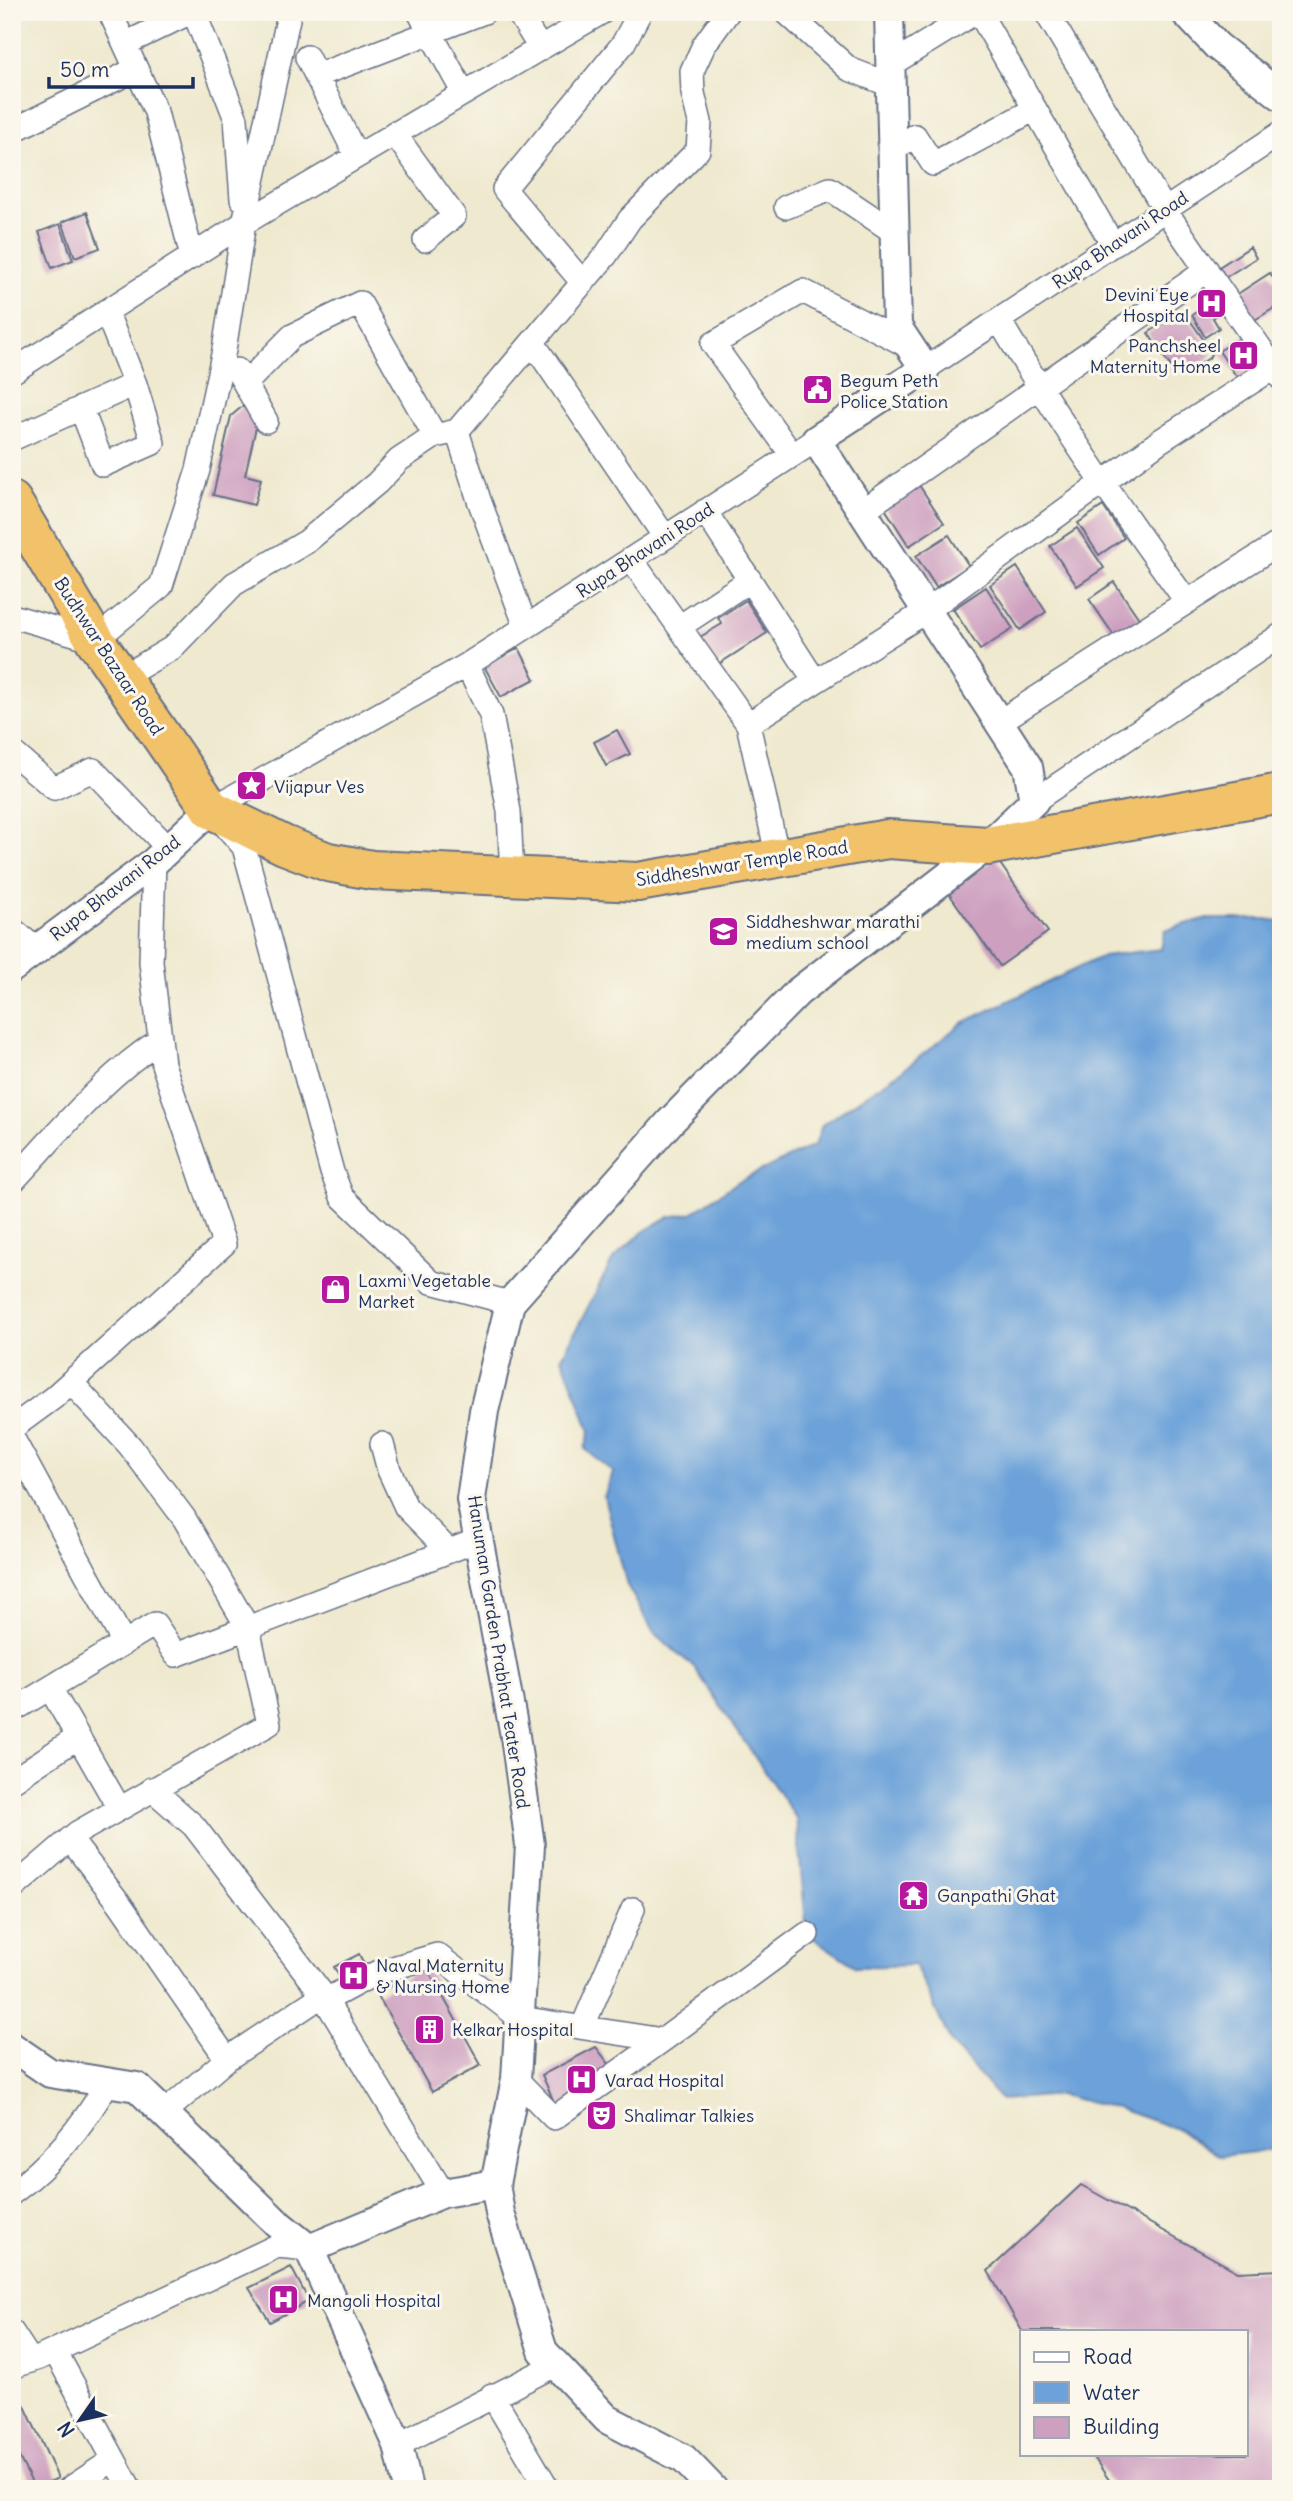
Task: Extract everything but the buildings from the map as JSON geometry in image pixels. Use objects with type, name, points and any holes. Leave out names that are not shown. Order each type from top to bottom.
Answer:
[{"type":"highway","name":"Budhwar Bazaar Road","points":[[12,501],[95,640],[211,809]]},
{"type":"highway","name":"Siddheshwar Temple Road","points":[[211,809],[284,845],[328,862],[372,870],[638,882],[888,839],[986,846],[1281,793]]},
{"type":"street","points":[[110,12],[156,112],[192,257]]},
{"type":"street","points":[[125,44],[193,12],[236,119],[244,223]]},
{"type":"street","points":[[12,616],[95,640],[161,586],[198,470],[224,350],[244,223],[288,19],[285,12]]},
{"type":"street","points":[[419,12],[463,92]]},
{"type":"street","points":[[356,156],[311,66],[430,33],[484,12]]},
{"type":"street","points":[[517,12],[540,48]]},
{"type":"street","points":[[12,372],[244,223],[602,12]]},
{"type":"street","points":[[583,283],[503,189],[623,44],[640,12]]},
{"type":"street","points":[[121,678],[172,648],[234,584],[306,542],[377,483],[399,460],[446,433],[533,343],[583,283],[630,219],[698,150],[701,122],[693,93],[692,71],[704,44],[727,12]]},
{"type":"street","points":[[786,12],[849,69],[890,75],[978,12],[1112,245]]},
{"type":"street","points":[[889,12],[897,327],[920,359]]},
{"type":"street","points":[[748,724],[925,612],[1101,483],[1278,370],[1165,210],[1046,12]]},
{"type":"street","points":[[1185,12],[1217,46],[1280,95]]},
{"type":"street","points":[[12,131],[136,69]]},
{"type":"street","points":[[892,150],[915,136],[933,164],[1035,109]]},
{"type":"street","points":[[394,133],[454,216],[425,240]]},
{"type":"street","name":"Rupa Bhavani Road","points":[[12,968],[161,855],[211,809],[467,665],[816,440],[920,359],[999,320],[1281,133]]},
{"type":"street","points":[[786,206],[830,189],[894,232]]},
{"type":"street","points":[[861,512],[1207,270]]},
{"type":"street","points":[[792,455],[713,344],[803,291],[920,359]]},
{"type":"street","points":[[246,383],[292,336],[360,303],[446,433],[478,500],[526,626]]},
{"type":"street","points":[[81,408],[103,465],[153,443],[135,384],[106,311]]},
{"type":"street","points":[[999,320],[1039,389],[1101,483],[1187,602]]},
{"type":"street","points":[[533,343],[665,537]]},
{"type":"street","points":[[224,350],[246,383],[266,421]]},
{"type":"street","points":[[12,439],[135,384]]},
{"type":"street","points":[[816,440],[925,612],[1028,767],[1034,801],[1281,635]]},
{"type":"street","points":[[705,511],[816,681]]},
{"type":"street","points":[[999,722],[1281,542]]},
{"type":"street","points":[[631,559],[748,724],[778,858]]},
{"type":"street","points":[[679,627],[750,580]]},
{"type":"street","points":[[467,665],[491,715],[509,811],[512,877]]},
{"type":"street","points":[[12,752],[54,788],[93,771],[161,855],[151,962],[163,1064],[225,1244],[71,1382],[12,1428]]},
{"type":"street","name":"Hanuman Garden Prabhat Teater Road","points":[[713,2489],[684,2459],[607,2419],[543,2351],[500,2213],[495,2185],[516,2080],[530,1845],[515,1737],[471,1499],[484,1411],[509,1303],[670,1122],[797,992],[986,846],[1034,801]]},
{"type":"street","points":[[211,809],[244,847],[332,1172],[342,1198],[431,1282],[509,1303]]},
{"type":"street","points":[[12,929],[37,950]]},
{"type":"street","points":[[12,1182],[133,1057],[160,1040]]},
{"type":"street","points":[[12,1889],[70,1839],[119,1808],[269,1724],[248,1628],[184,1518],[130,1446],[71,1382]]},
{"type":"street","points":[[12,1437],[124,1643]]},
{"type":"street","points":[[382,1444],[389,1470],[406,1507],[449,1551]]},
{"type":"street","points":[[12,1711],[155,1625],[176,1655],[478,1540]]},
{"type":"street","points":[[50,1688],[119,1808]]},
{"type":"street","points":[[12,1782],[78,1737]]},
{"type":"street","points":[[152,1789],[194,1826],[324,1997],[443,2193]]},
{"type":"street","points":[[70,1839],[120,1903],[227,2060]]},
{"type":"street","points":[[583,2026],[633,1909]]},
{"type":"street","points":[[516,2080],[554,2118],[807,1934]]},
{"type":"street","points":[[164,2113],[227,2060],[324,1997],[376,1973],[437,1955],[520,2018],[663,2039]]},
{"type":"street","points":[[12,2047],[50,2073],[137,2087],[276,2221],[309,2249],[398,2445],[402,2486]]},
{"type":"street","points":[[12,2193],[42,2171],[90,2114],[108,2082]]},
{"type":"street","points":[[12,2332],[22,2364],[277,2246],[309,2249],[443,2193],[495,2185]]},
{"type":"street","points":[[55,2351],[130,2489]]},
{"type":"street","points":[[398,2445],[557,2364]]},
{"type":"street","points":[[492,2395],[548,2489]]},
{"type":"street","points":[[69,2489],[113,2460]]},
{"type":"water","points":[[1204,919],[1266,919],[1281,922],[1281,2149],[1220,2156],[1180,2130],[1117,2108],[1059,2095],[1001,2100],[951,2043],[915,1965],[856,1967],[807,1934],[796,1818],[694,1667],[654,1633],[627,1585],[604,1497],[613,1472],[585,1449],[590,1431],[562,1357],[613,1259],[643,1232],[668,1217],[692,1213],[739,1181],[815,1145],[822,1125],[902,1071],[962,1023],[1103,956],[1161,949],[1165,930]]},
{"type":"place","name":"Devini Eye Hospital","points":[[1212,304]]},
{"type":"place","name":"Panchsheel Maternity Home","points":[[1244,355]]},
{"type":"place","name":"Begum Peth Police Station","points":[[817,390]]},
{"type":"place","name":"Vijapur Ves","points":[[251,786]]},
{"type":"place","name":"Siddheshwar marathi medium school","points":[[723,931]]},
{"type":"place","name":"Laxmi Vegetable Market","points":[[335,1290]]},
{"type":"place","name":"Ganpathi Ghat","points":[[914,1895]]},
{"type":"place","name":"Naval Maternity & Nursing Home","points":[[353,1975]]},
{"type":"place","name":"Kelkar Hospital","points":[[429,2029]]},
{"type":"place","name":"Varad Hospital","points":[[582,2080]]},
{"type":"place","name":"Shalimar Talkies","points":[[601,2115]]},
{"type":"place","name":"Mangoli Hospital","points":[[284,2300]]}]
